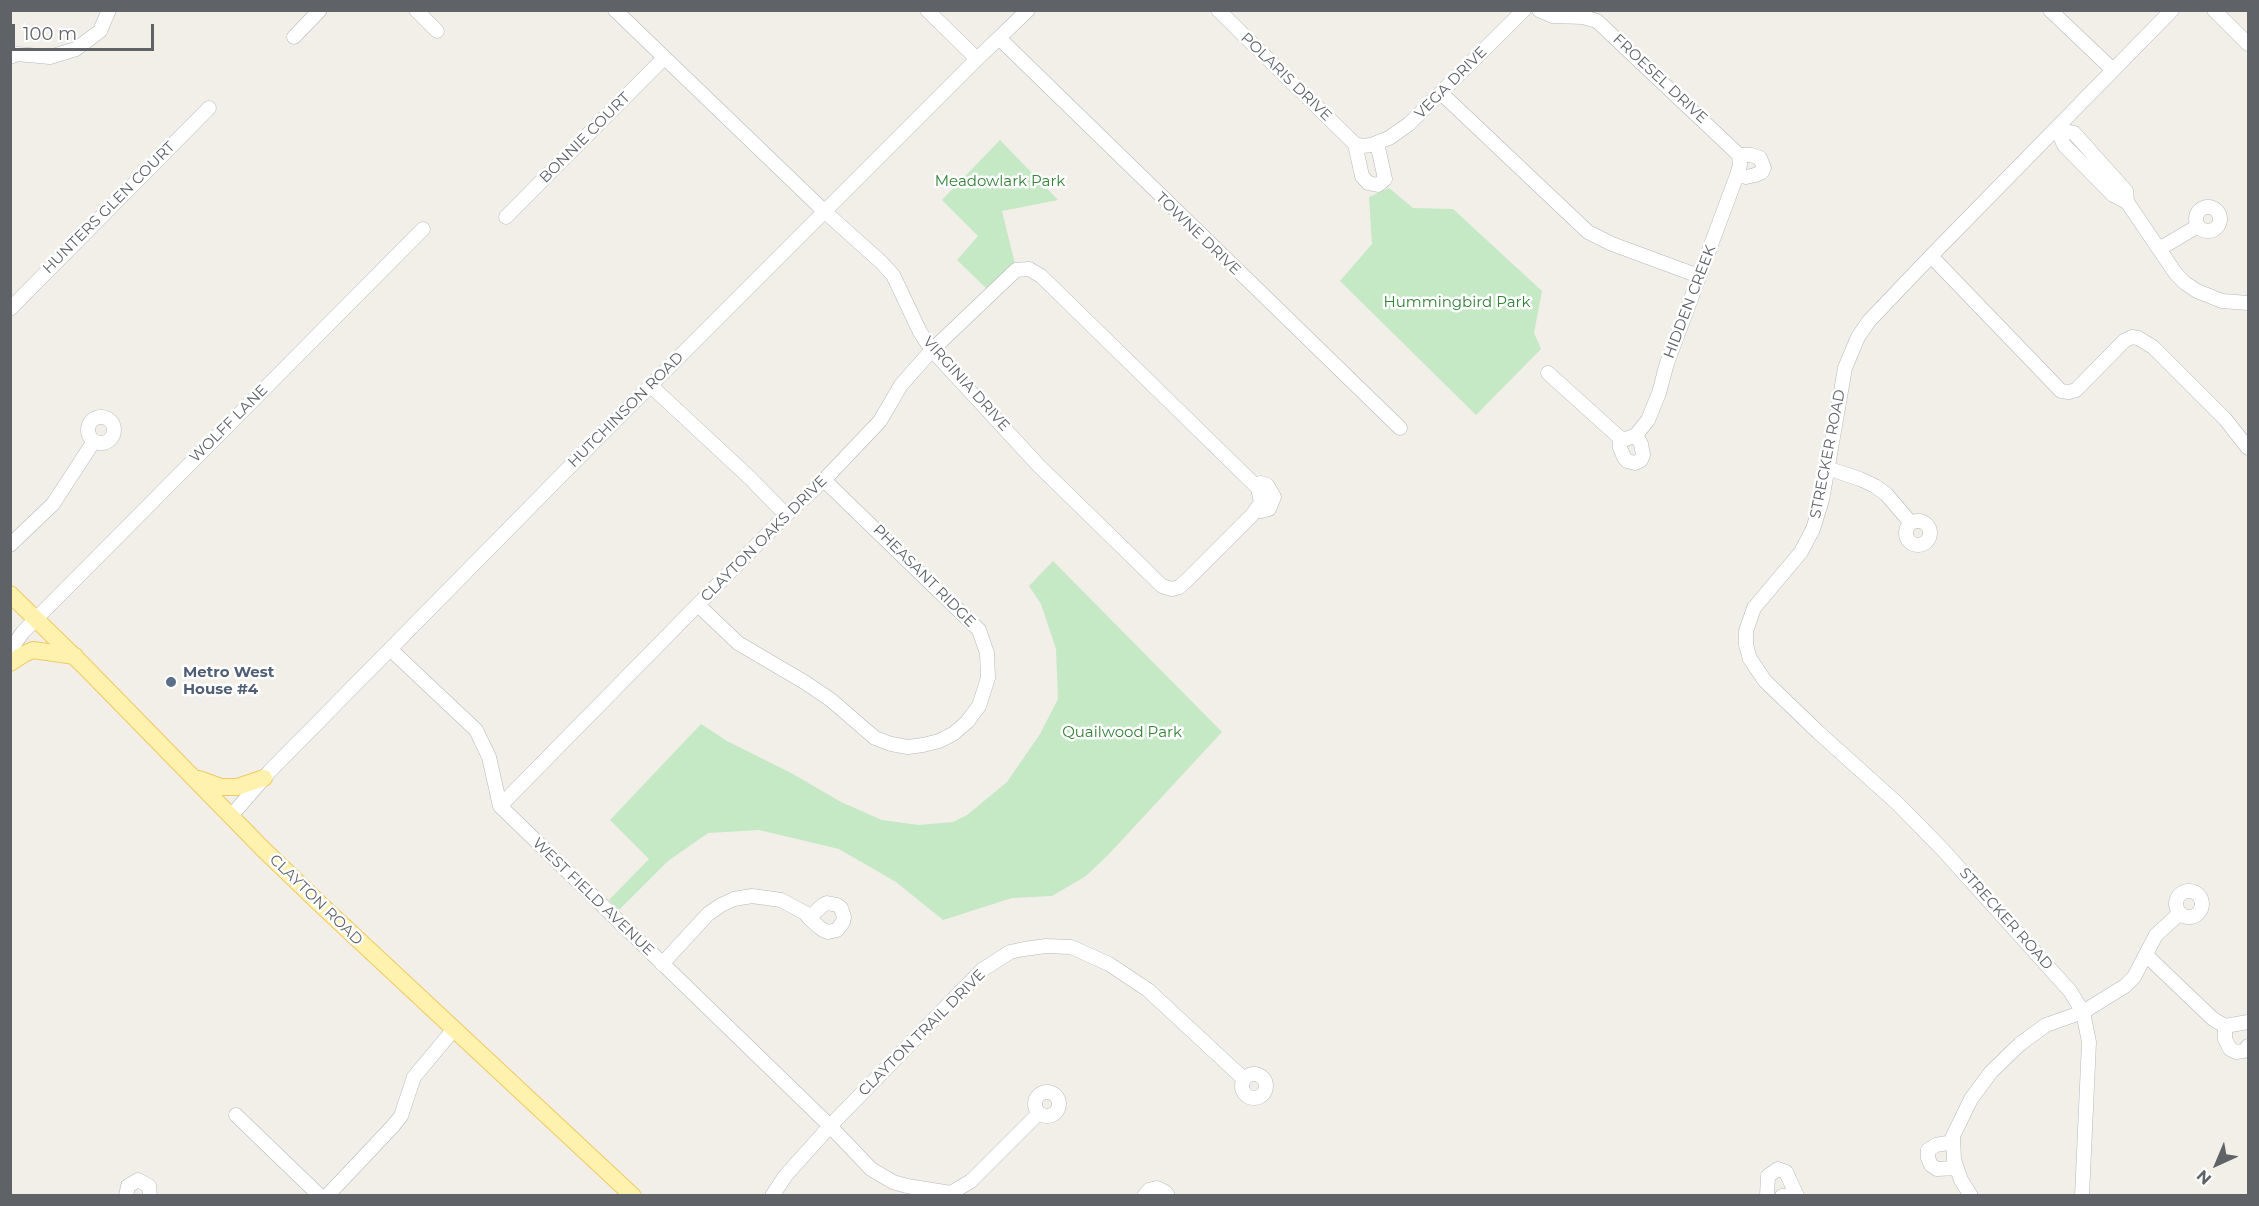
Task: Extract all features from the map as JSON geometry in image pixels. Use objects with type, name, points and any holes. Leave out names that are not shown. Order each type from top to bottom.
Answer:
[{"type":"main road","name":"CLAYTON ROAD","points":[[10,594],[75,656],[231,816],[344,927],[633,1196]]},
{"type":"main road","points":[[10,663],[33,650],[75,656]]},
{"type":"main road","points":[[191,775],[220,787],[237,787],[264,778]]},
{"type":"street","points":[[13,53],[50,57],[76,49],[100,31],[109,10]]},
{"type":"street","points":[[294,37],[320,10]]},
{"type":"street","points":[[416,10],[437,31]]},
{"type":"street","name":"VIRGINIA DRIVE","points":[[615,10],[893,275],[920,332],[932,350],[1039,466],[1162,586],[1172,589],[1179,587],[1206,563],[1256,509],[1260,503],[1258,488],[1041,276],[1035,271],[1022,269]]},
{"type":"street","points":[[927,10],[977,59]]},
{"type":"street","name":"HUTCHINSON ROAD","points":[[231,816],[264,778],[390,649],[824,211],[1028,10]]},
{"type":"street","name":"POLARIS DRIVE","points":[[1218,10],[1355,144]]},
{"type":"street","name":"VEGA DRIVE","points":[[1374,144],[1400,132],[1524,10]]},
{"type":"street","name":"FROESEL DRIVE","points":[[1539,10],[1553,16],[1583,17],[1597,21],[1739,155],[1760,158],[1764,168],[1762,172],[1746,177],[1737,175]]},
{"type":"street","points":[[2050,10],[2113,70]]},
{"type":"street","name":"STRECKER ROAD","points":[[2082,1196],[2089,1042],[2083,1012],[2063,983],[1943,849],[1898,804],[1776,694],[1750,659],[1746,638],[1749,619],[1754,608],[1801,552],[1813,529],[1822,500],[1845,368],[1850,352],[1869,321],[2172,10]]},
{"type":"street","points":[[2214,10],[2248,44]]},
{"type":"street","name":"TOWNE DRIVE","points":[[999,38],[1400,428]]},
{"type":"street","name":"BONNIE COURT","points":[[506,217],[664,58]]},
{"type":"street","points":[[1441,93],[1588,232],[1612,244],[1699,276]]},
{"type":"street","name":"HUNTERS GLEN COURT","points":[[10,309],[209,108]]},
{"type":"street","points":[[2057,129],[2070,153],[2113,195],[2127,202],[2176,274],[2197,291],[2222,301],[2248,303]]},
{"type":"street","points":[[1355,144],[1374,144],[1385,178],[1378,185],[1368,183],[1362,176],[1355,144]]},
{"type":"street","name":"HIDDEN CREEK","points":[[1548,373],[1627,437],[1648,420],[1659,393],[1666,363],[1737,175],[1740,165],[1739,155]]},
{"type":"street","points":[[2159,249],[2198,226]]},
{"type":"street","name":"WOLFF LANE","points":[[10,650],[23,632],[423,229]]},
{"type":"street","points":[[1931,256],[2061,391],[2076,390],[2124,341],[2132,337],[2138,338],[2153,347],[2225,419],[2248,448]]},
{"type":"street","name":"CLAYTON OAKS DRIVE","points":[[500,806],[880,421],[902,385],[932,350],[1016,270],[1022,269]]},
{"type":"street","points":[[651,386],[750,478],[786,515]]},
{"type":"street","points":[[10,545],[53,504],[94,441]]},
{"type":"street","points":[[1827,468],[1860,478],[1875,486],[1886,494],[1911,524]]},
{"type":"street","name":"PHEASANT RIDGE","points":[[698,605],[738,643],[831,700],[875,738],[908,747],[923,745],[953,734],[967,722],[979,706],[988,678],[987,653],[978,630],[824,480]]},
{"type":"street","points":[[390,649],[476,730],[489,757],[500,806]]},
{"type":"street","name":"WEST FIELD AVENUE","points":[[500,806],[830,1126],[871,1169],[882,1176],[919,1190],[951,1193],[971,1181],[1039,1113]]},
{"type":"street","points":[[662,964],[708,914],[734,899],[752,896],[781,900],[810,918],[823,930],[833,932],[841,927],[844,917],[841,908],[827,903],[810,918]]},
{"type":"street","points":[[1971,1196],[1957,1168],[1953,1136],[1971,1099],[1991,1072],[2020,1044],[2046,1025],[2083,1012],[2126,986],[2134,977],[2156,934],[2180,913]]},
{"type":"street","name":"CLAYTON TRAIL DRIVE","points":[[772,1196],[786,1175],[830,1126],[982,970],[1010,952],[1034,947],[1071,947],[1095,956],[1148,990],[1244,1079]]},
{"type":"street","points":[[2146,955],[2202,1010],[2225,1026],[2248,1022]]},
{"type":"street","points":[[2225,1026],[2225,1040],[2230,1049],[2236,1052],[2244,1051],[2248,1046]]},
{"type":"street","points":[[327,1196],[401,1116],[414,1077],[454,1029]]},
{"type":"street","points":[[236,1115],[320,1196]]},
{"type":"street","points":[[1953,1142],[1936,1145],[1928,1150],[1928,1158],[1931,1165],[1937,1169],[1957,1168]]},
{"type":"street","points":[[1767,1196],[1768,1176],[1778,1170],[1786,1172],[1797,1196]]},
{"type":"street","points":[[126,1196],[128,1186],[138,1180],[149,1186],[150,1196]]},
{"type":"street","points":[[1144,1196],[1149,1190],[1157,1188],[1168,1196]]},
{"type":"street","points":[[1782,1196],[1791,1196]]},
{"type":"green space","name":"Meadowlark Park","points":[[1000,140],[1058,200],[1002,211],[1015,264],[988,290],[957,260],[978,236],[942,200]]},
{"type":"green space","name":"Hummingbird Park","points":[[1389,188],[1413,208],[1453,209],[1542,291],[1534,333],[1541,349],[1476,415],[1340,281],[1372,244],[1369,197]]},
{"type":"green space","name":"Quailwood Park","points":[[1053,561],[1222,732],[1086,876],[1052,896],[1012,898],[943,920],[896,882],[839,849],[759,830],[708,833],[668,861],[619,910],[609,900],[649,859],[610,820],[701,724],[727,741],[793,774],[841,802],[882,820],[919,825],[953,822],[967,815],[1007,782],[1040,734],[1058,699],[1056,649],[1041,604],[1029,586]]},
{"type":"place","name":"Metro West House #4","points":[[171,682]]}]
